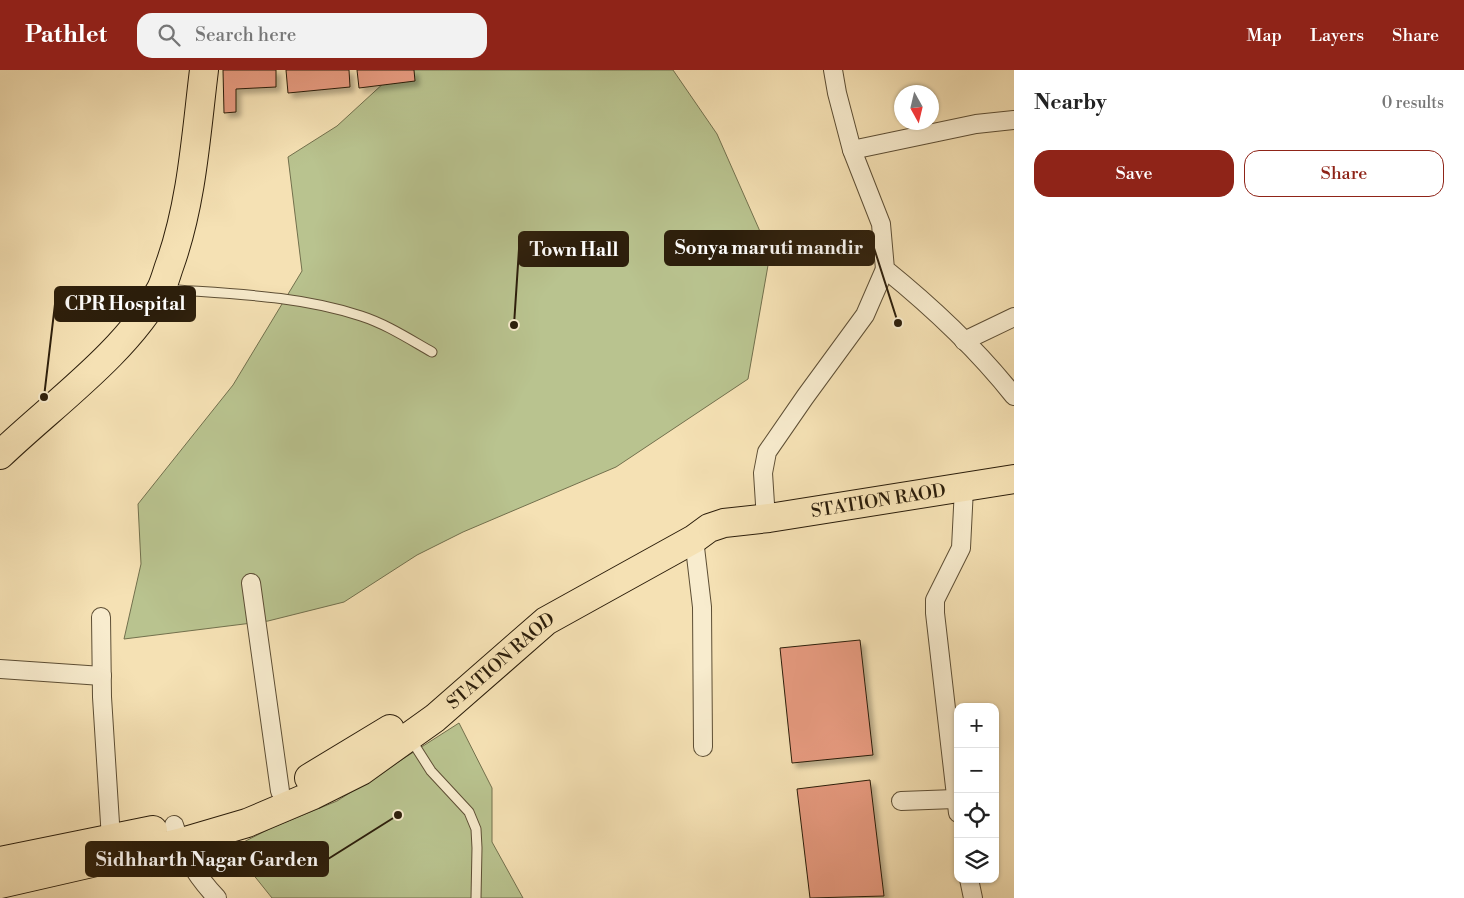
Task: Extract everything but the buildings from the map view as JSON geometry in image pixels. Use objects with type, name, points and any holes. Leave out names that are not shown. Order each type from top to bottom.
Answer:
[{"type":"highway","points":[[0,455],[90,375],[134,328],[161,288],[178,242],[188,196],[204,70]]},
{"type":"highway","points":[[0,861],[111,839],[177,834],[306,780],[420,709],[524,616],[711,511],[728,507],[767,511],[803,501],[938,478],[1014,468]]},
{"type":"highway","name":"STATION RAOD","points":[[0,884],[177,834],[247,823],[313,795],[361,771],[435,718],[546,621],[694,539],[709,528],[767,511],[964,488],[1014,479]]},
{"type":"street","points":[[767,511],[763,473],[767,452],[805,396],[865,315],[885,269],[881,224],[852,150],[833,70]]},
{"type":"street","points":[[852,150],[976,124],[1014,120]]},
{"type":"street","points":[[885,269],[921,298],[990,366],[1014,396]]},
{"type":"street","points":[[964,341],[1014,317]]},
{"type":"street","points":[[956,793],[935,600],[962,548],[964,488]]},
{"type":"street","points":[[694,539],[702,607],[703,747]]},
{"type":"street","points":[[251,583],[280,791]]},
{"type":"street","points":[[101,617],[102,676],[111,839]]},
{"type":"street","points":[[0,669],[102,676]]},
{"type":"street","points":[[901,801],[954,806]]},
{"type":"street","points":[[177,834],[196,872],[217,898]]},
{"type":"street","points":[[970,883],[973,898]]},
{"type":"lane","points":[[161,288],[270,298],[322,305],[362,316],[391,328],[432,352]]},
{"type":"lane","points":[[408,737],[431,771],[469,812],[476,829],[478,848],[476,898]]},
{"type":"green space","points":[[398,70],[673,70],[717,134],[770,254],[748,379],[616,467],[463,532],[417,555],[344,602],[268,621],[124,639],[141,564],[138,504],[233,385],[302,271],[288,157],[337,126]]},
{"type":"green space","points":[[459,723],[492,788],[492,842],[523,898],[272,898],[232,848],[271,828],[337,801]]},
{"type":"place","name":"Sonya maruti mandir","points":[[898,323]]},
{"type":"place","name":"Town Hall","points":[[514,325]]},
{"type":"place","name":"CPR Hospital","points":[[44,397]]},
{"type":"place","name":"Sidhharth Nagar Garden","points":[[398,815]]}]
